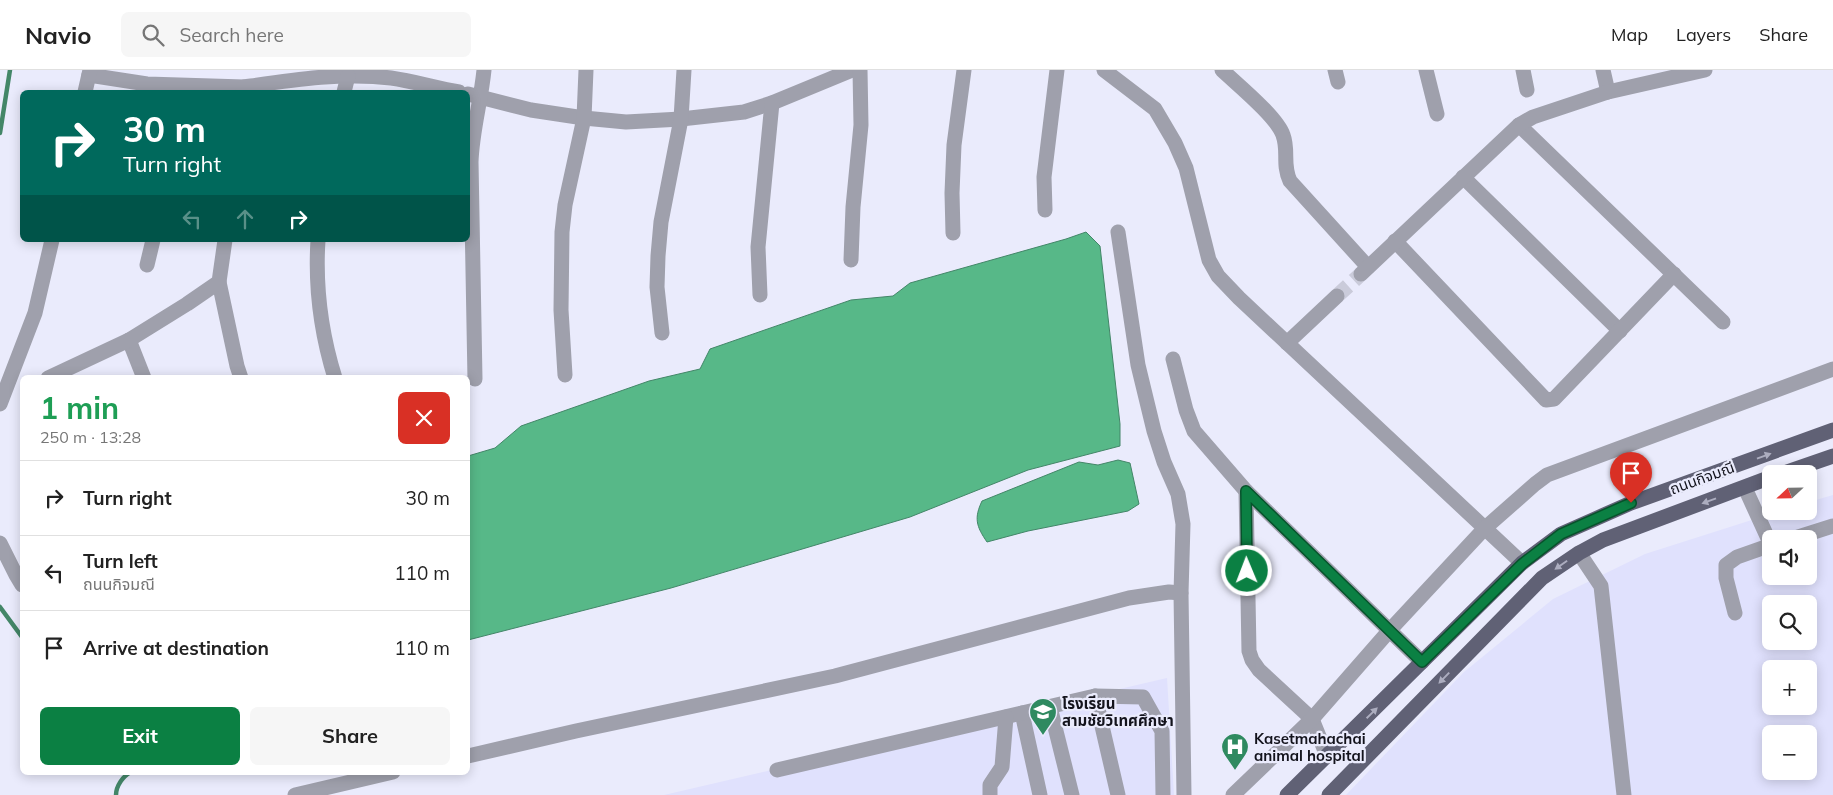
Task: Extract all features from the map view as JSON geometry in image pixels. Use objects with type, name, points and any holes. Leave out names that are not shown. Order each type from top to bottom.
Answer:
[{"type":"main road","name":"ถนนกิจมณี","points":[[1287,795],[1522,564],[1561,534],[1631,503],[1833,430]]},
{"type":"main road","points":[[1807,465],[1833,456]]},
{"type":"main road","name":"ถนนกิจมณี","points":[[1329,795],[1542,578],[1579,553],[1603,540],[1762,481]]},
{"type":"street","points":[[474,379],[471,162],[474,96],[484,70]]},
{"type":"street","points":[[565,375],[561,310],[562,232],[565,205],[584,118],[586,70]]},
{"type":"street","points":[[662,333],[657,287],[658,256],[661,222],[681,120],[684,70]]},
{"type":"street","points":[[474,96],[531,110],[584,118],[626,122],[681,120],[744,112],[772,103],[852,70]]},
{"type":"street","points":[[851,260],[853,207],[861,125],[860,70]]},
{"type":"street","points":[[953,233],[954,145],[964,70]]},
{"type":"street","points":[[1045,210],[1044,177],[1058,70]]},
{"type":"street","points":[[1104,70],[1154,109],[1175,143],[1186,168],[1209,260],[1224,282],[1522,564]]},
{"type":"street","points":[[1222,70],[1273,120],[1283,134],[1286,146],[1285,171],[1290,181],[1365,270],[1519,125],[1533,117],[1608,92],[1705,70]]},
{"type":"street","points":[[1426,70],[1437,114]]},
{"type":"street","points":[[1523,70],[1528,90]]},
{"type":"street","points":[[1603,70],[1608,92]]},
{"type":"street","points":[[85,90],[89,72],[148,84],[188,83],[244,90],[295,75],[322,77],[391,74],[451,90]]},
{"type":"street","points":[[344,90],[348,76]]},
{"type":"street","points":[[760,295],[758,247],[772,103]]},
{"type":"street","points":[[1519,125],[1723,322]]},
{"type":"street","points":[[1463,177],[1620,331]]},
{"type":"street","points":[[1118,232],[1138,364],[1154,431],[1164,462],[1178,494],[1182,517],[1181,592],[1184,795]]},
{"type":"street","points":[[1395,241],[1546,400],[1554,399],[1674,274]]},
{"type":"street","points":[[0,404],[35,313],[52,242]]},
{"type":"street","points":[[147,265],[153,242]]},
{"type":"street","points":[[224,242],[219,282],[240,375]]},
{"type":"street","points":[[318,242],[316,275],[318,303],[334,375]]},
{"type":"street","points":[[54,375],[129,340],[219,282]]},
{"type":"street","points":[[1287,343],[1337,296]]},
{"type":"street","points":[[129,340],[143,375]]},
{"type":"street","points":[[1173,359],[1186,410],[1194,431],[1246,491],[1422,662]]},
{"type":"street","points":[[1233,795],[1312,719],[1484,529],[1547,475],[1833,369]]},
{"type":"street","points":[[7,386],[20,386]]},
{"type":"street","points":[[1745,488],[1764,530]]},
{"type":"street","points":[[1246,491],[1249,650],[1252,660],[1259,670],[1312,719],[1327,756]]},
{"type":"street","points":[[1817,531],[1833,526]]},
{"type":"street","points":[[0,543],[20,582]]},
{"type":"street","points":[[1735,613],[1726,578],[1726,565],[1737,557],[1762,548]]},
{"type":"street","points":[[1579,553],[1601,586],[1624,795]]},
{"type":"street","points":[[470,756],[576,730],[835,676],[1130,598],[1181,592]]},
{"type":"street","points":[[1095,696],[1118,795]]},
{"type":"street","points":[[777,770],[1095,696],[1143,697],[1162,732],[1163,795]]},
{"type":"street","points":[[1050,707],[1072,795]]},
{"type":"street","points":[[1022,713],[1040,795]]},
{"type":"street","points":[[990,795],[990,786],[1002,767],[1006,717]]},
{"type":"street","points":[[295,795],[381,775]]},
{"type":"shaded area","points":[[1086,232],[1100,246],[1120,424],[1120,446],[1028,470],[910,517],[671,588],[470,639],[470,455],[495,448],[521,426],[649,381],[700,369],[710,349],[851,300],[893,296],[910,283]]},
{"type":"shaded area","points":[[1118,460],[1130,463],[1139,504],[1128,511],[1028,531],[987,542],[980,531],[977,517],[982,501],[1079,462],[1098,465]]},
{"type":"shaded area","points":[[1833,495],[1833,795],[1346,795],[1464,672],[1553,599],[1645,554],[1762,517],[1762,520],[1818,520],[1818,499]]},
{"type":"shaded area","name":"โรงเรียน สามชัยวิเทศศึกษา","points":[[1167,678],[1174,795],[664,795]]},
{"type":"waterway","points":[[0,133],[10,70]]},
{"type":"waterway","points":[[0,607],[20,634]]},
{"type":"waterway","points":[[116,795],[120,782],[126,775]]},
{"type":"tunnel","points":[[1337,296],[1361,274]]},
{"type":"place","name":"โรงเรียน สามชัยวิเทศศึกษา","points":[[1043,736]]},
{"type":"place","name":"Kasetmahachai animal hospital","points":[[1235,771]]},
{"type":"route","points":[[1247,571],[1246,491],[1422,662],[1522,564],[1561,534],[1631,503]]}]
